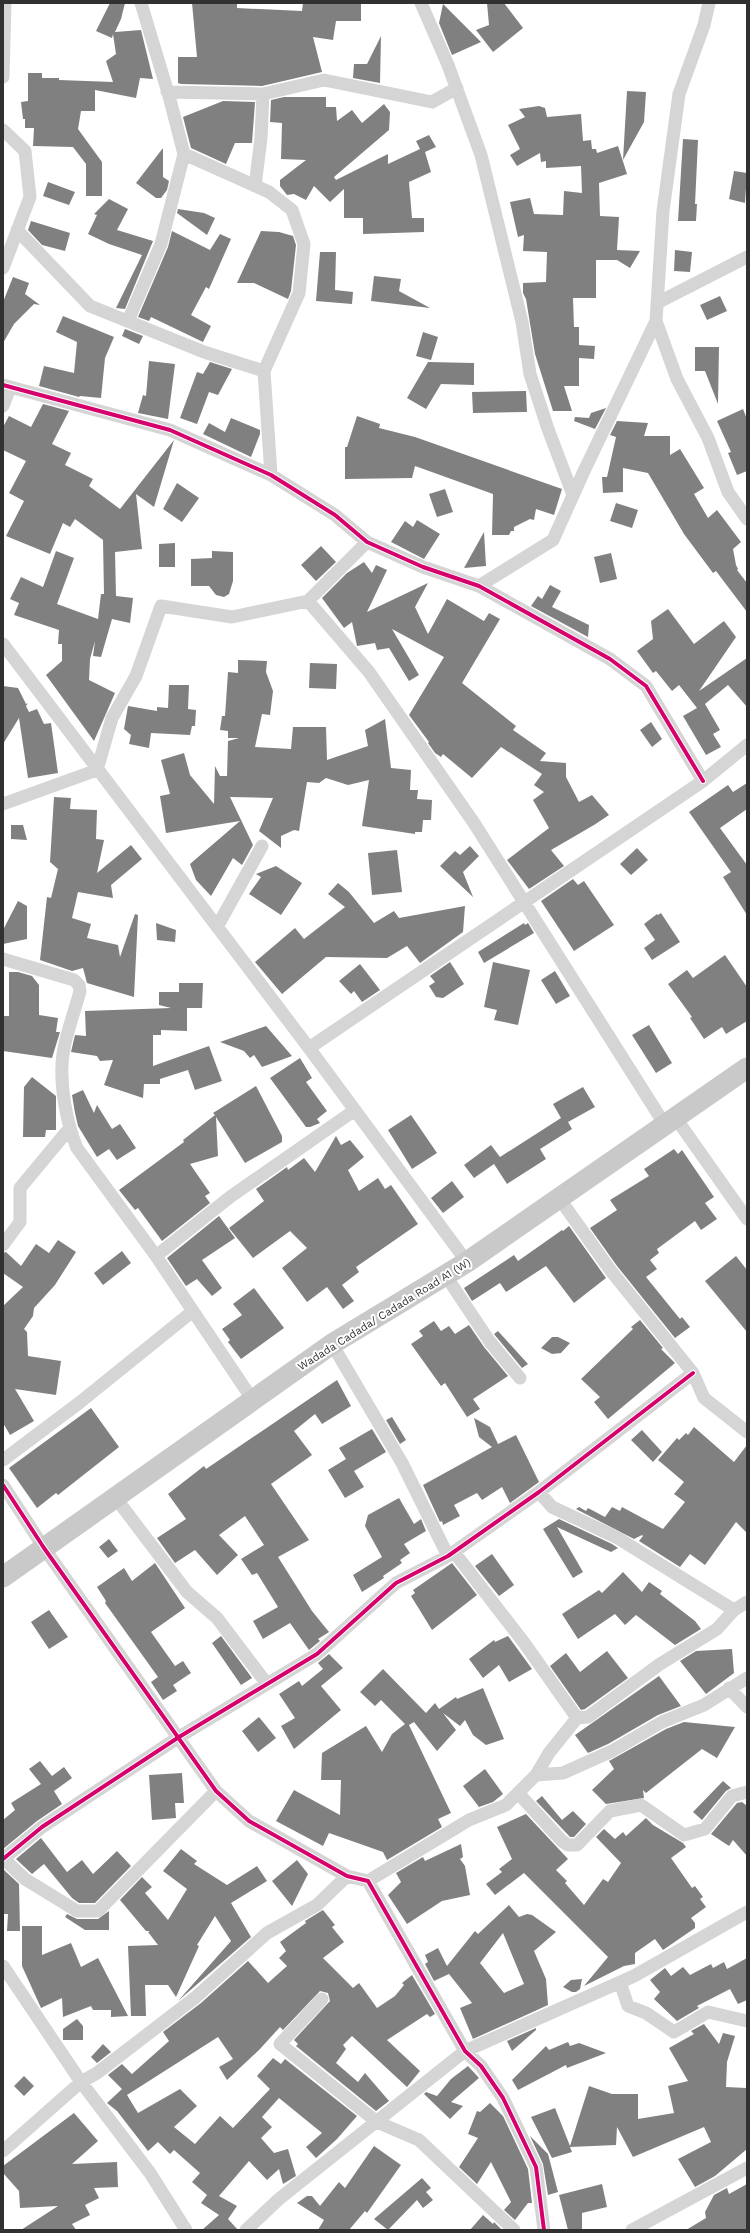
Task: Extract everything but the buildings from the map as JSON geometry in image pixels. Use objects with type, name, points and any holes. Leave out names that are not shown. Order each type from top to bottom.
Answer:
[{"type":"main road","name":"Wadada Cadada/ Cadada Road A1 (W)","points":[[3,1577],[252,1399],[332,1344],[446,1276],[747,1068]]},
{"type":"street","points":[[3,77],[5,3]]},
{"type":"street","points":[[128,321],[161,244],[184,154],[141,3]]},
{"type":"street","points":[[421,3],[457,88],[481,155],[522,322],[530,374],[548,429],[573,495]]},
{"type":"street","points":[[708,3],[704,25],[679,94],[663,211],[656,321],[676,379],[708,438],[728,492],[747,519]]},
{"type":"street","points":[[167,92],[263,94],[324,80],[432,102],[457,88]]},
{"type":"street","points":[[254,186],[261,138],[263,94]]},
{"type":"street","points":[[3,130],[25,151],[30,197],[3,268]]},
{"type":"street","points":[[184,154],[269,192],[292,210],[304,244],[299,293],[264,371],[271,475]]},
{"type":"street","points":[[17,230],[90,306],[204,352],[264,371]]},
{"type":"street","points":[[657,303],[747,257]]},
{"type":"street","points":[[479,586],[553,540],[656,321]]},
{"type":"street","points":[[3,406],[7,387],[170,430],[271,475],[334,515],[367,542],[424,567],[479,586],[610,659],[646,686],[703,781]]},
{"type":"street","points":[[97,770],[112,718],[136,676],[161,606],[232,617],[308,601],[367,542]]},
{"type":"street","points":[[308,601],[369,672],[474,823],[524,904],[670,1121],[747,1219]]},
{"type":"street","points":[[3,644],[309,1048],[467,1262]]},
{"type":"street","points":[[309,1048],[524,904],[703,781],[747,745]]},
{"type":"street","points":[[3,804],[97,770]]},
{"type":"street","points":[[217,927],[262,846]]},
{"type":"street","points":[[3,959],[74,980],[79,985],[80,991],[63,1054],[64,1095],[69,1129],[77,1148],[156,1256],[252,1399]]},
{"type":"street","points":[[156,1256],[230,1197],[355,1110]]},
{"type":"street","points":[[3,1245],[20,1222],[20,1188],[69,1129]]},
{"type":"street","points":[[559,1198],[611,1272],[693,1372],[704,1398],[747,1432]]},
{"type":"street","points":[[446,1276],[490,1342],[520,1378]]},
{"type":"street","points":[[3,1460],[79,1403],[193,1311]]},
{"type":"street","points":[[332,1344],[402,1463],[450,1554],[525,1644],[577,1718]]},
{"type":"street","points":[[216,1791],[98,1911],[77,1911],[25,1879],[4,1859],[42,1827],[179,1737],[317,1654],[396,1583],[450,1554],[539,1492],[693,1372]]},
{"type":"street","points":[[3,1485],[44,1548],[216,1791],[249,1821],[347,1876],[368,1881],[469,1820],[506,1805],[519,1794],[536,1775],[548,1754],[577,1718],[588,1717],[660,1664],[718,1629],[734,1610],[747,1602]]},
{"type":"street","points":[[539,1492],[552,1507],[616,1537],[734,1610]]},
{"type":"street","points":[[115,1497],[187,1592],[217,1618],[266,1684]]},
{"type":"street","points":[[536,1775],[563,1773],[612,1751],[662,1722],[704,1705],[747,1678]]},
{"type":"street","points":[[729,1688],[747,1707]]},
{"type":"street","points":[[519,1794],[562,1841],[568,1845],[577,1845],[610,1811],[641,1805],[684,1836],[705,1829],[732,1796],[747,1792]]},
{"type":"street","points":[[3,2151],[81,2082],[97,2072],[196,1997],[266,1933],[317,1905],[347,1876]]},
{"type":"street","points":[[368,1881],[465,2051],[481,2066],[503,2098],[536,2167],[544,2230]]},
{"type":"street","points":[[246,2230],[279,2199],[465,2051],[620,1982],[747,1912]]},
{"type":"street","points":[[3,1966],[81,2082],[150,2173],[186,2230]]},
{"type":"street","points":[[620,1982],[628,2006],[646,2013],[674,2032],[708,2012],[747,2021]]},
{"type":"street","points":[[322,1999],[280,2044],[376,2122],[419,2140],[514,2230]]},
{"type":"street","points":[[632,2230],[747,2168]]},
{"type":"cycle path","points":[[3,385],[170,430],[271,475],[335,515],[367,542],[423,567],[479,586],[610,659],[646,686],[703,781]]},
{"type":"cycle path","points":[[3,1859],[42,1827],[179,1737],[317,1654],[396,1583],[448,1556],[539,1492],[693,1373]]},
{"type":"cycle path","points":[[3,1485],[44,1548],[216,1791],[249,1821],[347,1876],[368,1881],[465,2051],[481,2066],[503,2098],[536,2167],[544,2230]]}]
